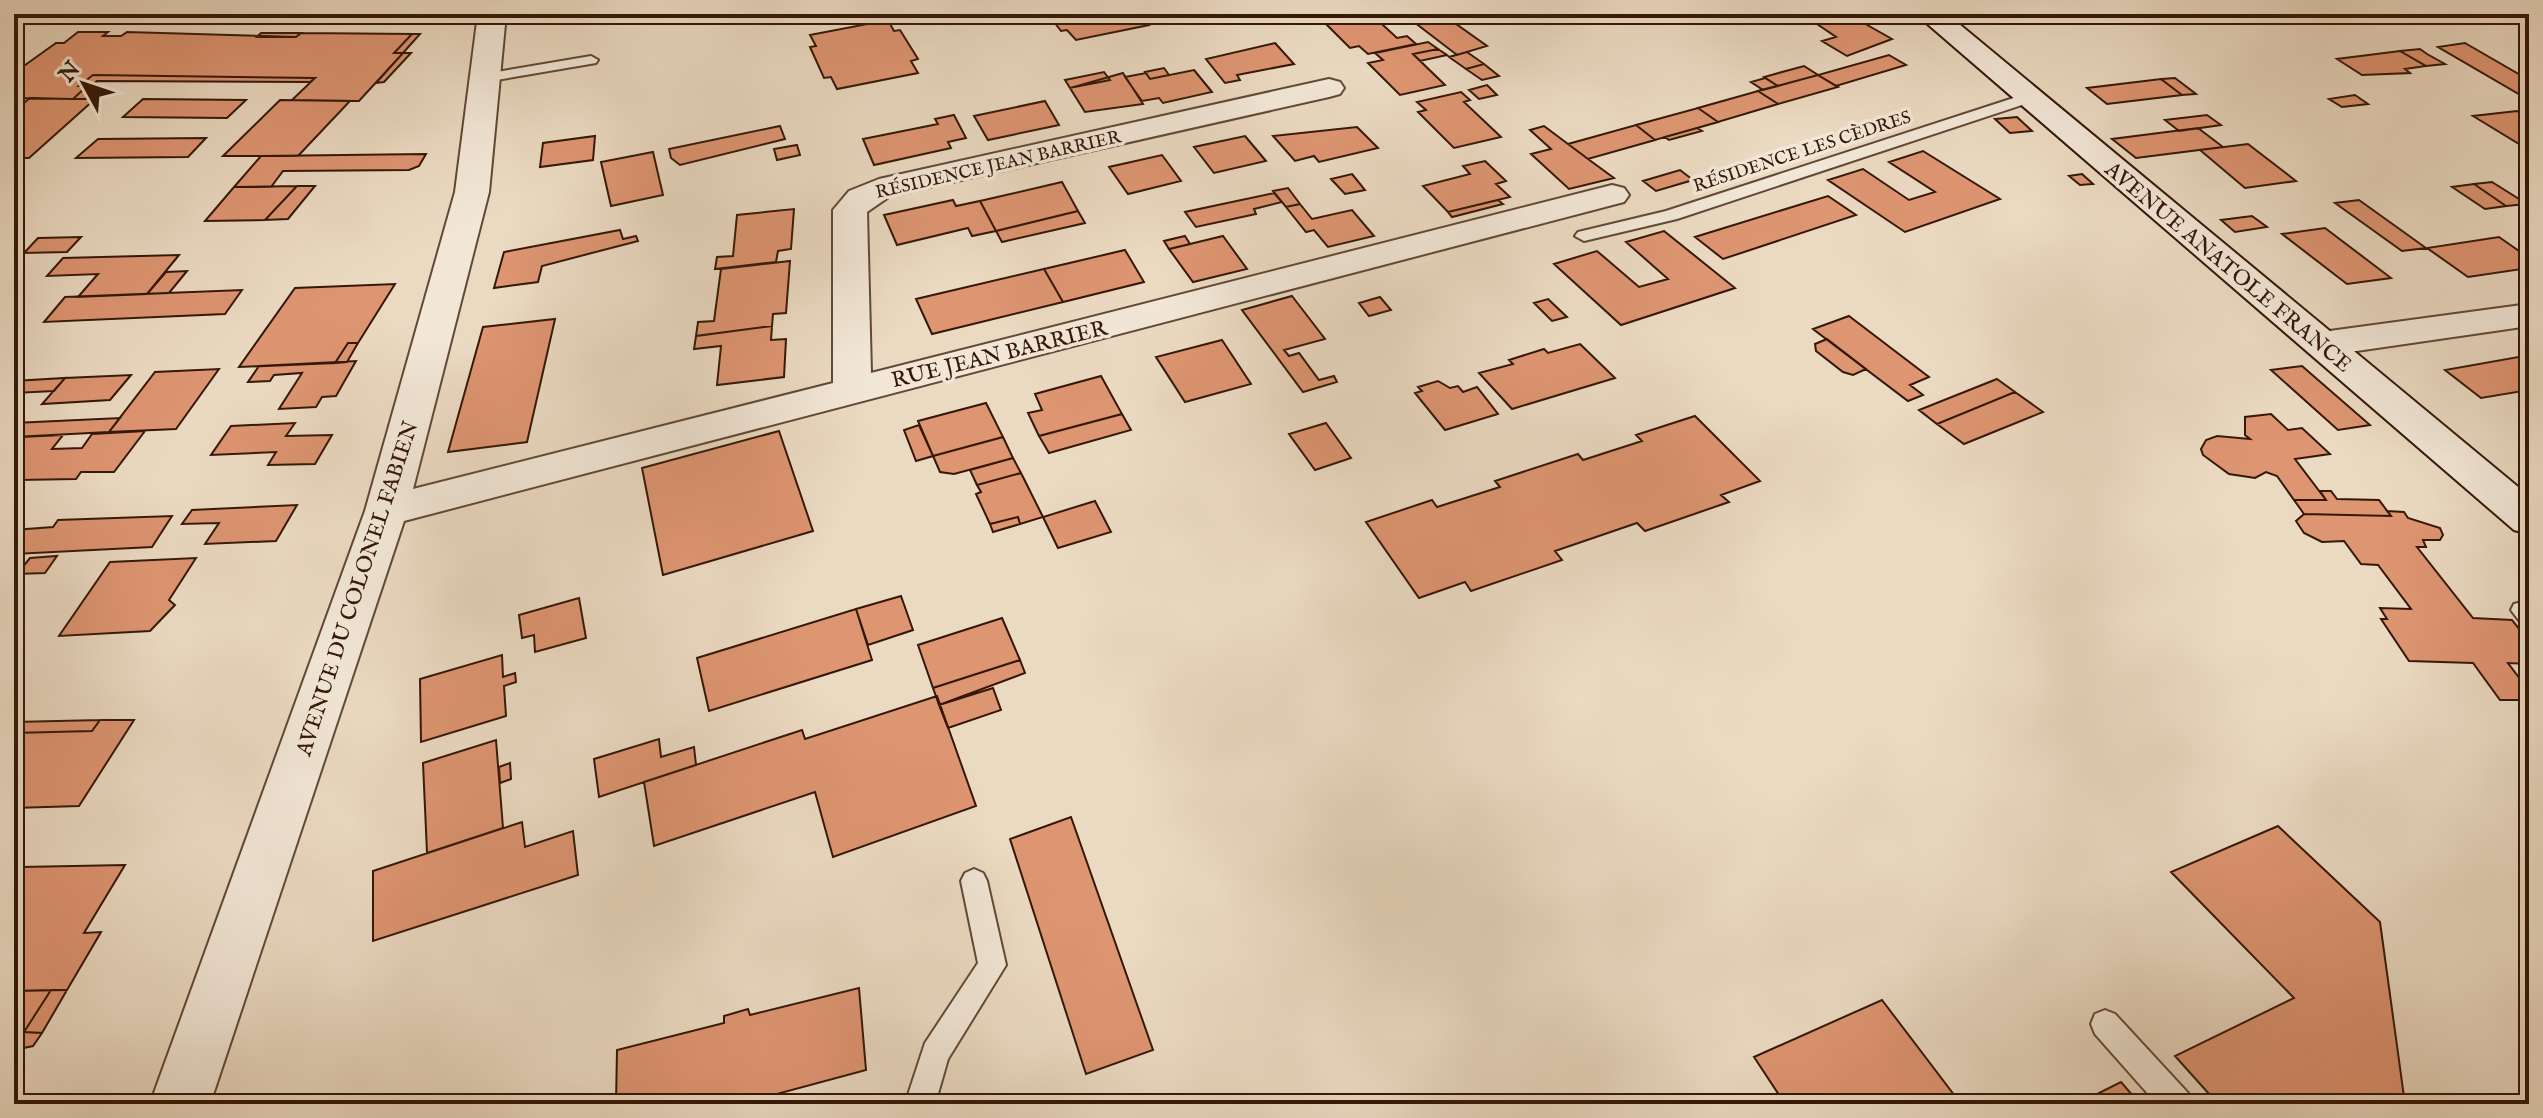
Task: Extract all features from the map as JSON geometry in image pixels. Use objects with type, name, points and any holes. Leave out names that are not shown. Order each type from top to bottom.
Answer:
[{"type":"street","name":"AVENUE DU COLONEL FABIEN","points":[[180,1104],[386,511],[472,192],[492,14]]},
{"type":"street","name":"AVENUE ANATOLE FRANCE","points":[[1930,14],[2529,519]]},
{"type":"street","name":"RÉSIDENCE JEAN BARRIER","points":[[852,391],[850,210],[861,198],[879,189],[1329,88]]},
{"type":"street","name":"RUE JEAN BARRIER","points":[[386,511],[1612,195]]},
{"type":"street","points":[[2322,344],[2529,315]]},
{"type":"lane","points":[[485,78],[591,60]]},
{"type":"lane","name":"RÉSIDENCE LES CÈDRES","points":[[1584,236],[1671,215],[2029,98]]},
{"type":"lane","points":[[920,1104],[935,1053],[992,965],[974,881]]},
{"type":"lane","points":[[2105,1024],[2177,1104]]},
{"type":"building","points":[[313,14],[359,14],[349,23],[305,22]]},
{"type":"building","points":[[1048,14],[1145,14],[1140,15],[1149,25],[1076,40],[1067,30],[1061,31]]},
{"type":"building","points":[[1371,14],[1397,38],[1407,36],[1416,44],[1368,54],[1359,46],[1350,48],[1325,23]]},
{"type":"building","points":[[1442,14],[1487,46],[1457,55],[1410,19]]},
{"type":"building","points":[[1835,14],[1846,19],[1853,17],[1892,39],[1847,56],[1822,41],[1836,37],[1811,20]]},
{"type":"building","points":[[888,20],[894,31],[900,30],[918,59],[911,61],[918,73],[837,89],[831,77],[824,78],[810,47],[816,46],[810,35]]},
{"type":"building","points":[[78,32],[108,32],[103,36],[121,36],[127,32],[296,37],[301,33],[412,34],[394,53],[403,53],[359,101],[292,100],[315,78],[93,75],[79,86],[87,86],[73,99],[14,98],[14,73],[56,43],[64,43]]},
{"type":"building","points":[[261,33],[301,33],[296,37],[257,37]]},
{"type":"building","points":[[412,34],[420,34],[403,53],[394,53]]},
{"type":"building","points":[[1428,42],[1438,49],[1413,54],[1445,85],[1400,95],[1368,63],[1383,60],[1375,53]]},
{"type":"building","points":[[1275,43],[1294,64],[1237,75],[1240,80],[1225,83],[1206,59]]},
{"type":"building","points":[[2465,43],[2529,80],[2529,100],[2438,47]]},
{"type":"building","points":[[1438,49],[1447,55],[1420,61],[1413,54]]},
{"type":"building","points":[[2420,49],[2445,64],[2426,66],[2400,51]]},
{"type":"building","points":[[2400,51],[2426,66],[2405,69],[2410,73],[2362,75],[2337,59]]},
{"type":"building","points":[[1467,52],[1484,64],[1466,69],[1449,57]]},
{"type":"building","points":[[403,53],[411,53],[384,82],[376,83]]},
{"type":"building","points":[[1889,55],[1906,65],[1836,86],[1818,75]]},
{"type":"building","points":[[1484,64],[1499,76],[1482,80],[1466,69]]},
{"type":"building","points":[[1804,66],[1818,75],[1778,86],[1764,77]]},
{"type":"building","points":[[1164,68],[1169,75],[1150,79],[1145,72]]},
{"type":"building","points":[[1194,70],[1212,92],[1163,103],[1159,98],[1142,101],[1125,77],[1146,73],[1150,79]]},
{"type":"building","points":[[1104,72],[1110,80],[1070,88],[1065,80]]},
{"type":"building","points":[[1123,73],[1143,104],[1085,112],[1070,88]]},
{"type":"building","points":[[93,75],[315,78],[310,82],[97,81],[91,86],[100,86],[85,99],[73,99],[87,86],[79,86]]},
{"type":"building","points":[[1818,75],[1838,87],[1778,104],[1758,91]]},
{"type":"building","points":[[1765,78],[1778,86],[1763,90],[1751,82]]},
{"type":"building","points":[[2175,78],[2196,94],[2182,95],[2161,79]]},
{"type":"building","points":[[2161,79],[2182,95],[2107,104],[2087,88]]},
{"type":"building","points":[[1487,85],[1497,95],[1479,99],[1469,90]]},
{"type":"building","points":[[1758,91],[1778,104],[1718,122],[1698,108]]},
{"type":"building","points":[[1461,92],[1470,100],[1464,102],[1501,137],[1454,148],[1418,112],[1426,110],[1417,102]]},
{"type":"building","points":[[2355,95],[2368,104],[2342,107],[2329,99]]},
{"type":"building","points":[[30,98],[95,99],[29,158],[14,158],[14,111]]},
{"type":"building","points":[[143,99],[246,100],[227,118],[123,117]]},
{"type":"building","points":[[280,100],[350,101],[298,156],[223,156]]},
{"type":"building","points":[[1045,101],[1059,125],[988,140],[974,116]]},
{"type":"building","points":[[1698,108],[1718,122],[1655,140],[1636,125]]},
{"type":"building","points":[[2517,111],[2529,118],[2529,143],[2519,144],[2473,116]]},
{"type":"building","points":[[954,115],[966,138],[948,142],[951,148],[874,165],[863,139],[938,124],[935,119]]},
{"type":"building","points":[[2207,115],[2221,125],[2179,131],[2165,120]]},
{"type":"building","points":[[2017,117],[2032,131],[2010,133],[1995,119]]},
{"type":"building","points":[[1636,125],[1655,140],[1588,159],[1568,144]]},
{"type":"building","points":[[780,126],[785,139],[680,165],[671,158],[669,149]]},
{"type":"building","points":[[1544,126],[1614,178],[1569,189],[1531,154],[1551,149],[1530,130]]},
{"type":"building","points":[[1357,127],[1378,148],[1319,162],[1314,156],[1295,161],[1273,136]]},
{"type":"building","points":[[1697,128],[1702,131],[1669,140],[1665,137]]},
{"type":"building","points":[[2198,128],[2223,147],[2136,158],[2112,139]]},
{"type":"building","points":[[595,136],[593,160],[540,167],[543,143]]},
{"type":"building","points":[[1245,136],[1266,161],[1214,173],[1194,147]]},
{"type":"building","points":[[206,138],[188,157],[76,158],[98,139]]},
{"type":"building","points":[[2248,144],[2296,181],[2245,188],[2200,150]]},
{"type":"building","points":[[797,145],[800,155],[777,160],[774,149]]},
{"type":"building","points":[[1923,151],[2000,199],[1905,232],[1828,180],[1863,169],[1909,200],[1935,192],[1889,162]]},
{"type":"building","points":[[653,152],[663,195],[611,206],[601,162]]},
{"type":"building","points":[[426,154],[419,166],[409,170],[283,171],[271,187],[234,187],[261,156]]},
{"type":"building","points":[[1162,155],[1181,181],[1128,194],[1109,167]]},
{"type":"building","points":[[1485,161],[1506,181],[1496,184],[1510,197],[1448,212],[1423,186],[1470,174],[1463,166]]},
{"type":"building","points":[[1680,170],[1693,180],[1656,191],[1643,181]]},
{"type":"building","points":[[1352,174],[1365,190],[1345,194],[1331,179]]},
{"type":"building","points":[[2082,174],[2093,184],[2080,185],[2069,176]]},
{"type":"building","points":[[1062,182],[1078,211],[996,231],[980,201]]},
{"type":"building","points":[[2492,182],[2527,204],[2506,206],[2474,184]]},
{"type":"building","points":[[2474,184],[2506,206],[2485,209],[2452,187]]},
{"type":"building","points":[[297,186],[315,186],[288,219],[265,220]]},
{"type":"building","points":[[297,186],[265,220],[205,221],[234,187]]},
{"type":"building","points":[[1288,188],[1300,204],[1286,207],[1273,191]]},
{"type":"building","points":[[1274,193],[1282,202],[1254,209],[1256,214],[1196,227],[1185,212]]},
{"type":"building","points":[[1828,196],[1856,215],[1723,259],[1695,237]]},
{"type":"building","points":[[953,200],[956,206],[980,201],[996,231],[972,236],[968,228],[897,245],[884,215]]},
{"type":"building","points":[[1498,200],[1503,204],[1452,217],[1448,212]]},
{"type":"building","points":[[2359,200],[2426,248],[2402,251],[2335,203]]},
{"type":"building","points":[[1300,204],[1312,219],[1352,210],[1374,236],[1328,247],[1314,230],[1306,232],[1286,207]]},
{"type":"building","points":[[794,209],[791,249],[778,251],[776,262],[715,269],[717,257],[733,256],[737,215]]},
{"type":"building","points":[[1078,211],[1085,223],[1002,242],[996,231]]},
{"type":"building","points":[[2252,216],[2267,227],[2235,232],[2221,220]]},
{"type":"building","points":[[2325,228],[2391,278],[2347,284],[2282,234]]},
{"type":"building","points":[[620,230],[623,239],[636,236],[638,241],[542,266],[538,282],[494,288],[504,252]]},
{"type":"building","points":[[1664,231],[1735,288],[1621,325],[1554,264],[1597,251],[1639,287],[1668,279],[1626,242]]},
{"type":"building","points":[[1185,236],[1190,244],[1169,249],[1164,241]]},
{"type":"building","points":[[1223,236],[1247,269],[1193,282],[1169,249]]},
{"type":"building","points":[[81,237],[67,252],[24,253],[38,238]]},
{"type":"building","points":[[2499,237],[2529,258],[2529,268],[2468,277],[2427,248]]},
{"type":"building","points":[[1125,250],[1144,282],[1063,302],[1044,269]]},
{"type":"building","points":[[179,255],[147,294],[78,297],[98,274],[47,276],[63,258]]},
{"type":"building","points":[[790,261],[786,313],[773,314],[772,326],[696,336],[698,322],[714,321],[721,269]]},
{"type":"building","points":[[1044,269],[1063,302],[932,334],[916,299]]},
{"type":"building","points":[[187,271],[169,293],[147,294],[166,272]]},
{"type":"building","points":[[395,284],[358,343],[348,343],[335,363],[239,367],[295,288]]},
{"type":"building","points":[[242,290],[225,314],[44,322],[65,297]]},
{"type":"building","points":[[1292,296],[1325,339],[1284,350],[1289,356],[1299,353],[1319,380],[1334,376],[1337,382],[1303,392],[1242,310]]},
{"type":"building","points":[[1380,297],[1391,310],[1369,316],[1359,303]]},
{"type":"building","points":[[1548,299],[1567,317],[1552,321],[1534,303]]},
{"type":"building","points":[[1849,316],[1929,377],[1910,385],[1923,395],[1908,401],[1813,329]]},
{"type":"building","points":[[555,319],[527,442],[448,452],[483,327]]},
{"type":"building","points":[[772,326],[771,340],[786,339],[784,377],[717,385],[721,346],[694,349],[696,336]]},
{"type":"building","points":[[1827,339],[1866,369],[1853,375],[1843,372],[1816,351],[1815,344]]},
{"type":"building","points":[[1222,340],[1251,384],[1185,402],[1156,357]]},
{"type":"building","points":[[348,343],[358,343],[347,362],[335,363]]},
{"type":"building","points":[[1580,344],[1615,378],[1512,409],[1479,373],[1513,364],[1509,360],[1544,349],[1548,353]]},
{"type":"building","points":[[2524,356],[2529,360],[2529,390],[2481,398],[2445,370]]},
{"type":"building","points":[[356,361],[336,396],[322,397],[316,407],[279,409],[302,373],[274,375],[270,381],[248,382],[259,366]]},
{"type":"building","points":[[2302,366],[2370,425],[2338,430],[2271,370]]},
{"type":"building","points":[[219,369],[176,429],[109,432],[155,372]]},
{"type":"building","points":[[131,375],[110,400],[42,404],[65,378]]},
{"type":"building","points":[[1101,376],[1122,414],[1039,436],[1028,413],[1042,410],[1035,394]]},
{"type":"building","points":[[65,378],[54,391],[14,393],[14,381]]},
{"type":"building","points":[[1997,379],[2015,392],[1937,424],[1919,410]]},
{"type":"building","points":[[1438,381],[1450,388],[1458,386],[1463,392],[1477,387],[1498,414],[1445,430],[1415,393],[1422,391],[1418,387]]},
{"type":"building","points":[[2015,392],[2043,412],[1964,444],[1937,424]]},
{"type":"building","points":[[986,403],[1003,437],[933,456],[918,421]]},
{"type":"building","points":[[1122,414],[1131,430],[1049,453],[1039,436]]},
{"type":"building","points":[[2271,414],[2288,430],[2302,428],[2330,454],[2295,459],[2326,500],[2294,500],[2277,476],[2266,472],[2255,478],[2229,474],[2203,455],[2201,449],[2206,440],[2217,436],[2250,439],[2245,435],[2245,417]]},
{"type":"building","points":[[1695,416],[1760,481],[1721,495],[1729,502],[1645,531],[1637,523],[1555,551],[1562,560],[1471,591],[1465,582],[1419,598],[1366,522],[1432,500],[1437,507],[1500,487],[1495,481],[1578,454],[1583,460],[1642,441],[1636,435]]},
{"type":"building","points":[[120,418],[109,432],[14,437],[14,423]]},
{"type":"building","points":[[295,423],[286,436],[332,435],[315,464],[268,465],[276,452],[211,455],[231,426]]},
{"type":"building","points":[[1326,423],[1351,458],[1315,470],[1289,434]]},
{"type":"building","points":[[919,425],[933,456],[916,461],[904,430]]},
{"type":"building","points":[[145,431],[114,472],[81,472],[76,479],[19,480],[23,475],[14,476],[14,444],[20,437],[63,435],[52,449],[82,448],[92,434]]},
{"type":"building","points":[[779,431],[813,531],[663,575],[642,468]]},
{"type":"building","points":[[1003,437],[1013,458],[954,474],[940,472],[933,456]]},
{"type":"building","points":[[1013,458],[1021,473],[977,485],[970,470]]},
{"type":"building","points":[[1021,473],[1043,517],[1020,524],[1018,517],[990,524],[976,494],[981,492],[977,485]]},
{"type":"building","points":[[2320,491],[2331,491],[2337,499],[2379,500],[2391,516],[2304,514],[2294,500],[2326,500]]},
{"type":"building","points":[[1095,501],[1111,532],[1058,548],[1043,517]]},
{"type":"building","points":[[297,505],[276,541],[205,544],[219,523],[182,524],[192,510]]},
{"type":"building","points":[[2387,511],[2404,512],[2408,518],[2440,528],[2443,535],[2440,540],[2423,540],[2426,547],[2417,547],[2473,618],[2512,620],[2529,641],[2529,664],[2508,663],[2529,691],[2529,700],[2500,700],[2473,663],[2409,661],[2381,619],[2387,619],[2380,608],[2411,609],[2378,565],[2361,564],[2344,541],[2322,542],[2304,533],[2296,521],[2304,514],[2391,516]]},
{"type":"building","points":[[172,516],[152,547],[14,554],[14,530],[53,527],[58,520]]},
{"type":"building","points":[[1018,517],[1020,524],[993,532],[990,524]]},
{"type":"building","points":[[57,556],[45,573],[17,574],[30,558]]},
{"type":"building","points":[[196,558],[169,600],[175,605],[150,631],[59,636],[110,562]]},
{"type":"building","points":[[901,596],[913,630],[868,645],[856,609]]},
{"type":"building","points":[[579,598],[586,638],[535,652],[534,635],[522,638],[519,615]]},
{"type":"building","points":[[856,609],[872,660],[709,711],[697,658]]},
{"type":"building","points":[[1002,618],[1020,660],[933,688],[918,645]]},
{"type":"building","points":[[502,655],[503,677],[515,673],[516,682],[504,686],[506,716],[421,742],[420,679]]},
{"type":"building","points":[[1020,660],[1025,673],[939,705],[933,688]]},
{"type":"building","points":[[993,688],[1001,710],[948,728],[939,705]]},
{"type":"building","points":[[937,696],[976,806],[833,857],[815,792],[654,846],[644,782],[802,730],[805,739]]},
{"type":"building","points":[[100,720],[134,720],[79,806],[14,808],[14,733],[92,731]]},
{"type":"building","points":[[100,720],[92,731],[14,733],[14,722]]},
{"type":"building","points":[[659,739],[661,757],[694,747],[696,765],[599,797],[594,759]]},
{"type":"building","points":[[496,740],[503,828],[427,853],[423,763]]},
{"type":"building","points":[[510,763],[511,779],[500,783],[499,767]]},
{"type":"building","points":[[1071,817],[1153,1050],[1086,1074],[1010,839]]},
{"type":"building","points":[[522,822],[525,847],[573,831],[578,875],[373,941],[373,871]]},
{"type":"building","points":[[2278,826],[2380,922],[2405,1104],[2218,1104],[2175,1056],[2294,998],[2171,872]]},
{"type":"building","points":[[125,865],[84,933],[101,932],[67,990],[14,991],[14,878],[21,867]]},
{"type":"building","points":[[859,988],[866,1070],[740,1104],[616,1104],[617,1050],[724,1023],[724,1016],[748,1009],[750,1015]]},
{"type":"building","points":[[51,990],[24,1032],[42,1033],[33,1046],[14,1050],[14,991]]},
{"type":"building","points":[[51,990],[67,990],[42,1033],[24,1032]]},
{"type":"building","points":[[1882,1000],[1961,1104],[1785,1104],[1754,1057]]},
{"type":"building","points":[[2121,1082],[2140,1104],[2077,1104]]}]
